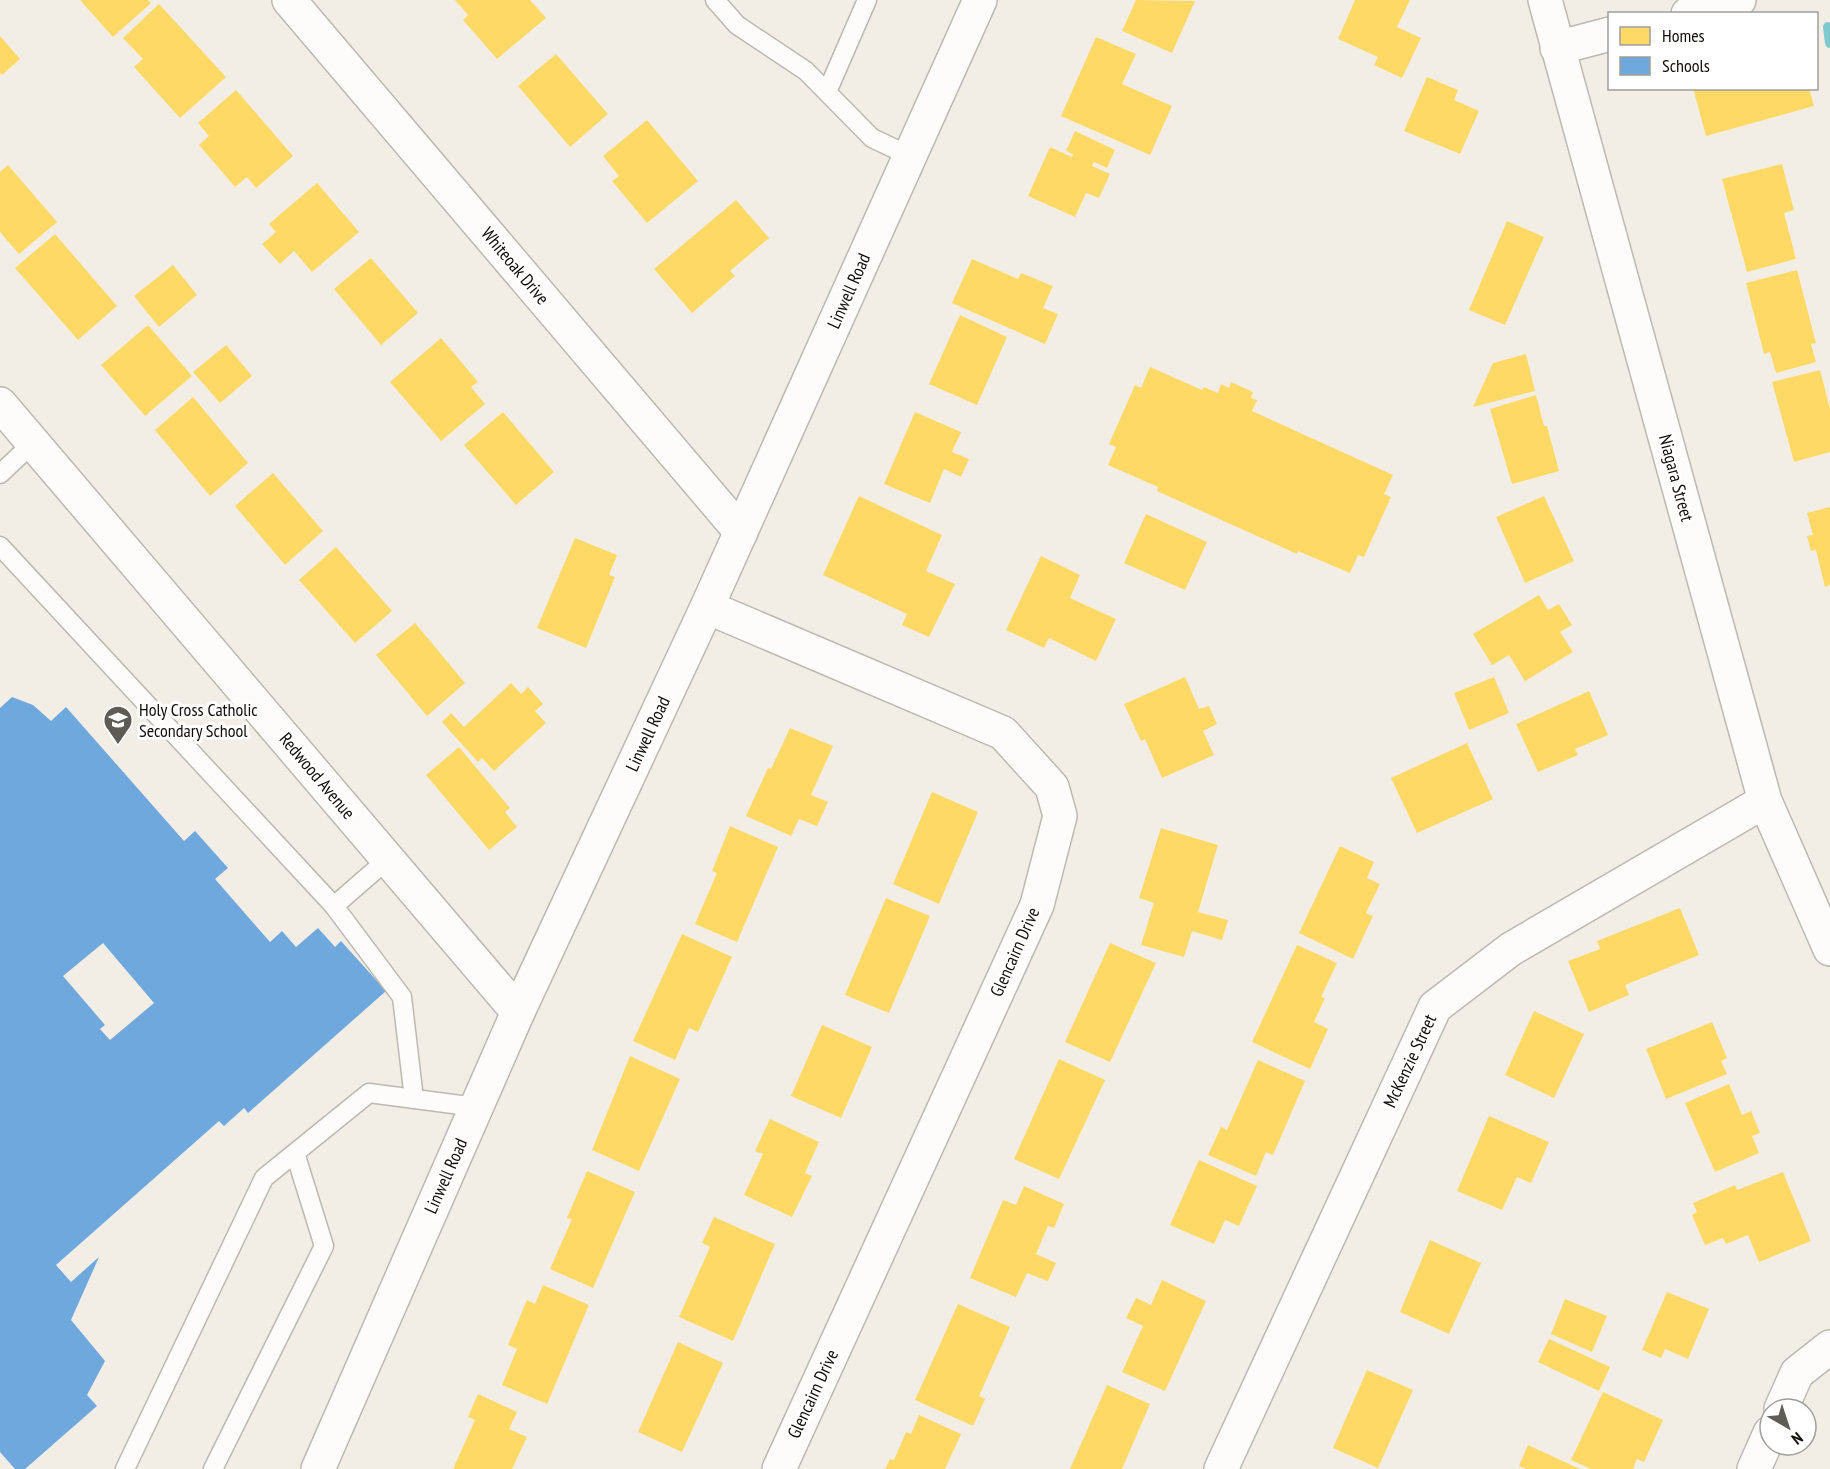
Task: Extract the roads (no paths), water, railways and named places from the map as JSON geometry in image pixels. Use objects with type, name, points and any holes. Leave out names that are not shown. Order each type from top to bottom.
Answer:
[{"type":"street","name":"Whiteoak Drive","points":[[289,0],[741,532]]},
{"type":"street","name":"Linwell Road","points":[[318,1469],[518,1012],[707,608],[980,0]]},
{"type":"street","name":"Niagara Street","points":[[1545,0],[1765,801],[1830,948]]},
{"type":"street","points":[[1695,12],[1738,0]]},
{"type":"street","points":[[1557,48],[1608,35]]},
{"type":"street","name":"Redwood Avenue","points":[[0,404],[518,1012]]},
{"type":"street","name":"Glencairn Drive","points":[[707,608],[1003,733],[1052,787],[1060,816],[1037,905],[779,1469]]},
{"type":"street","name":"McKenzie Street","points":[[1221,1469],[1436,1007],[1511,949],[1765,801]]},
{"type":"street","points":[[1786,1397],[1797,1373],[1830,1347]]},
{"type":"lane","points":[[715,0],[737,25],[806,71],[872,138],[910,156]]},
{"type":"lane","points":[[827,92],[867,0]]},
{"type":"lane","points":[[0,474],[33,443]]},
{"type":"lane","points":[[0,546],[334,906],[402,997],[414,1099]]},
{"type":"lane","points":[[334,906],[388,860]]},
{"type":"lane","points":[[125,1469],[264,1178],[369,1093],[476,1107]]},
{"type":"lane","points":[[213,1469],[324,1246],[295,1153]]},
{"type":"waterway","points":[[1828,27],[1830,43]]},
{"type":"place","name":"Holy Cross Catholic Secondary School","points":[[118,746]]}]
